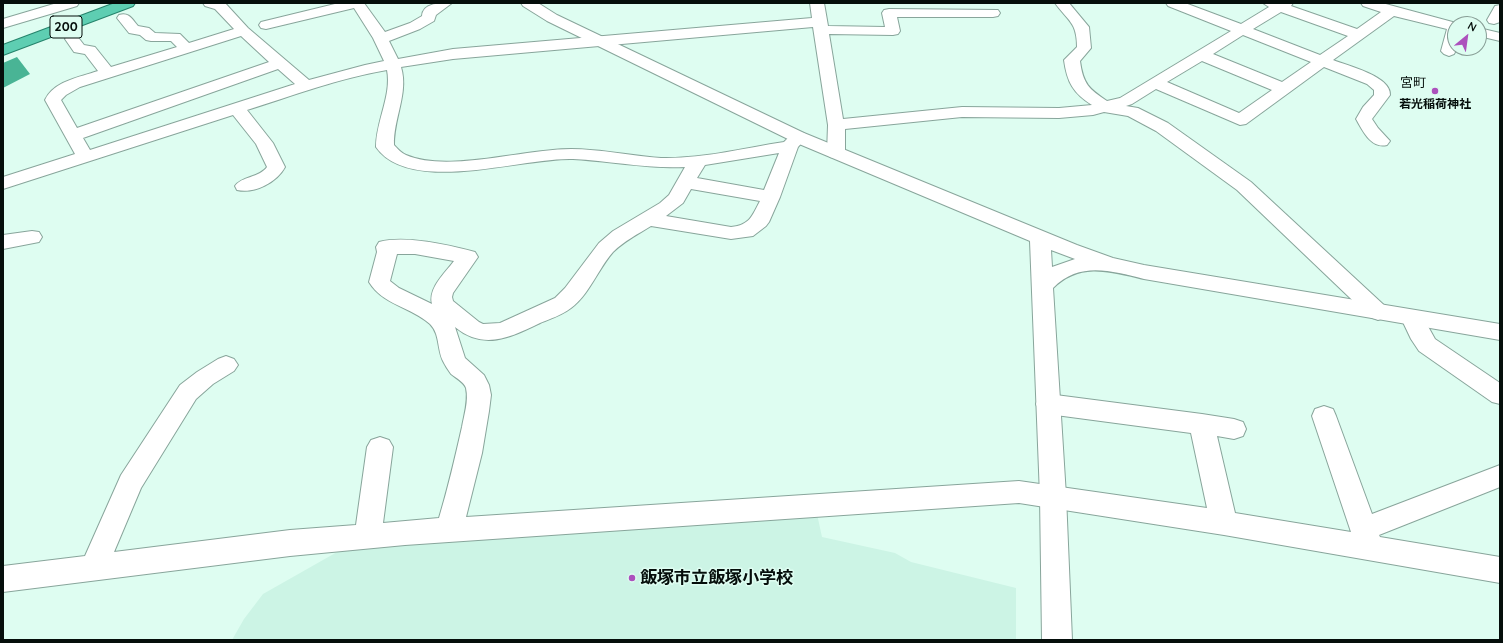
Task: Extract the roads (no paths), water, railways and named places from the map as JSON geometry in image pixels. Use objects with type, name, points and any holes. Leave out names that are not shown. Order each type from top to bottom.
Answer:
[{"type":"highway","name":"200","points":[[3,44],[112,3]]},
{"type":"highway","name":"200","points":[[3,50],[128,3]]},
{"type":"street","points":[[3,24],[72,3]]},
{"type":"street","points":[[210,3],[220,6],[243,31],[306,86]]},
{"type":"street","points":[[266,26],[356,3],[380,39],[393,64],[396,78],[394,96],[384,135],[385,147],[398,158],[416,164],[443,167],[549,155],[572,154],[662,163],[698,161],[794,141]]},
{"type":"street","points":[[380,39],[415,26],[429,18],[429,12],[445,3]]},
{"type":"street","points":[[528,3],[552,18],[598,40],[794,141],[836,153],[1109,264],[1144,272],[1500,332]]},
{"type":"street","points":[[817,3],[836,125],[836,153]]},
{"type":"street","points":[[1062,3],[1082,25],[1084,48],[1072,60],[1073,69],[1079,85],[1084,93],[1107,108],[1132,112],[1162,127],[1244,186],[1378,312]]},
{"type":"street","points":[[1173,3],[1373,81],[1381,87],[1383,93],[1382,97],[1371,107],[1364,119],[1371,131],[1381,141]]},
{"type":"street","points":[[1368,3],[1392,11],[1447,25]]},
{"type":"street","points":[[836,125],[962,112],[1058,113],[1107,108],[1126,101],[1242,30],[1279,4],[1359,35]]},
{"type":"street","points":[[3,9],[20,19]]},
{"type":"street","points":[[1155,83],[1240,120],[1282,88],[1392,11]]},
{"type":"street","points":[[3,183],[306,86],[353,72],[393,64],[453,54],[598,40],[821,26],[893,31],[890,13],[994,13]]},
{"type":"street","points":[[124,18],[134,30],[144,31],[151,37],[175,37],[187,49]]},
{"type":"street","points":[[86,157],[53,100],[55,96],[74,84],[243,31]]},
{"type":"street","points":[[72,39],[79,49],[90,50],[108,74]]},
{"type":"street","points":[[1201,55],[1282,88]]},
{"type":"street","points":[[74,135],[281,63]]},
{"type":"street","points":[[236,108],[264,143],[276,167],[273,173],[267,177],[244,186]]},
{"type":"street","points":[[647,219],[739,234],[752,228],[759,222],[794,141]]},
{"type":"street","points":[[449,530],[466,468],[479,392],[476,382],[462,371],[454,360],[446,327],[437,318],[425,310],[387,291],[379,282],[387,252],[386,248],[415,247],[468,257],[443,291],[441,297],[443,305],[470,328],[482,332],[503,331],[563,303],[573,293],[606,248],[620,236],[667,207],[676,199],[698,161]]},
{"type":"street","points":[[686,182],[771,196]]},
{"type":"street","points":[[3,242],[32,237]]},
{"type":"street","points":[[1040,237],[1052,496],[1056,640]]},
{"type":"street","points":[[1042,286],[1056,274],[1071,267],[1084,263],[1109,264]]},
{"type":"street","points":[[1412,318],[1426,345],[1500,395]]},
{"type":"street","points":[[94,566],[130,483],[188,392],[205,378],[226,365]]},
{"type":"street","points":[[1048,404],[1234,429]]},
{"type":"street","points":[[1324,416],[1366,539]]},
{"type":"street","points":[[1202,424],[1224,524]]},
{"type":"street","points":[[368,536],[380,447]]},
{"type":"street","points":[[1366,539],[1500,476]]},
{"type":"street","points":[[3,579],[94,566],[290,543],[368,536],[1019,492],[1224,524],[1366,539],[1500,570]]},
{"type":"place","name":"若光稲荷神社","points":[[1435,91]]},
{"type":"place","name":"飯塚市立飯塚小学校","points":[[632,578]]},
{"type":"district","name":"宮町","points":[[1413,83]]}]
